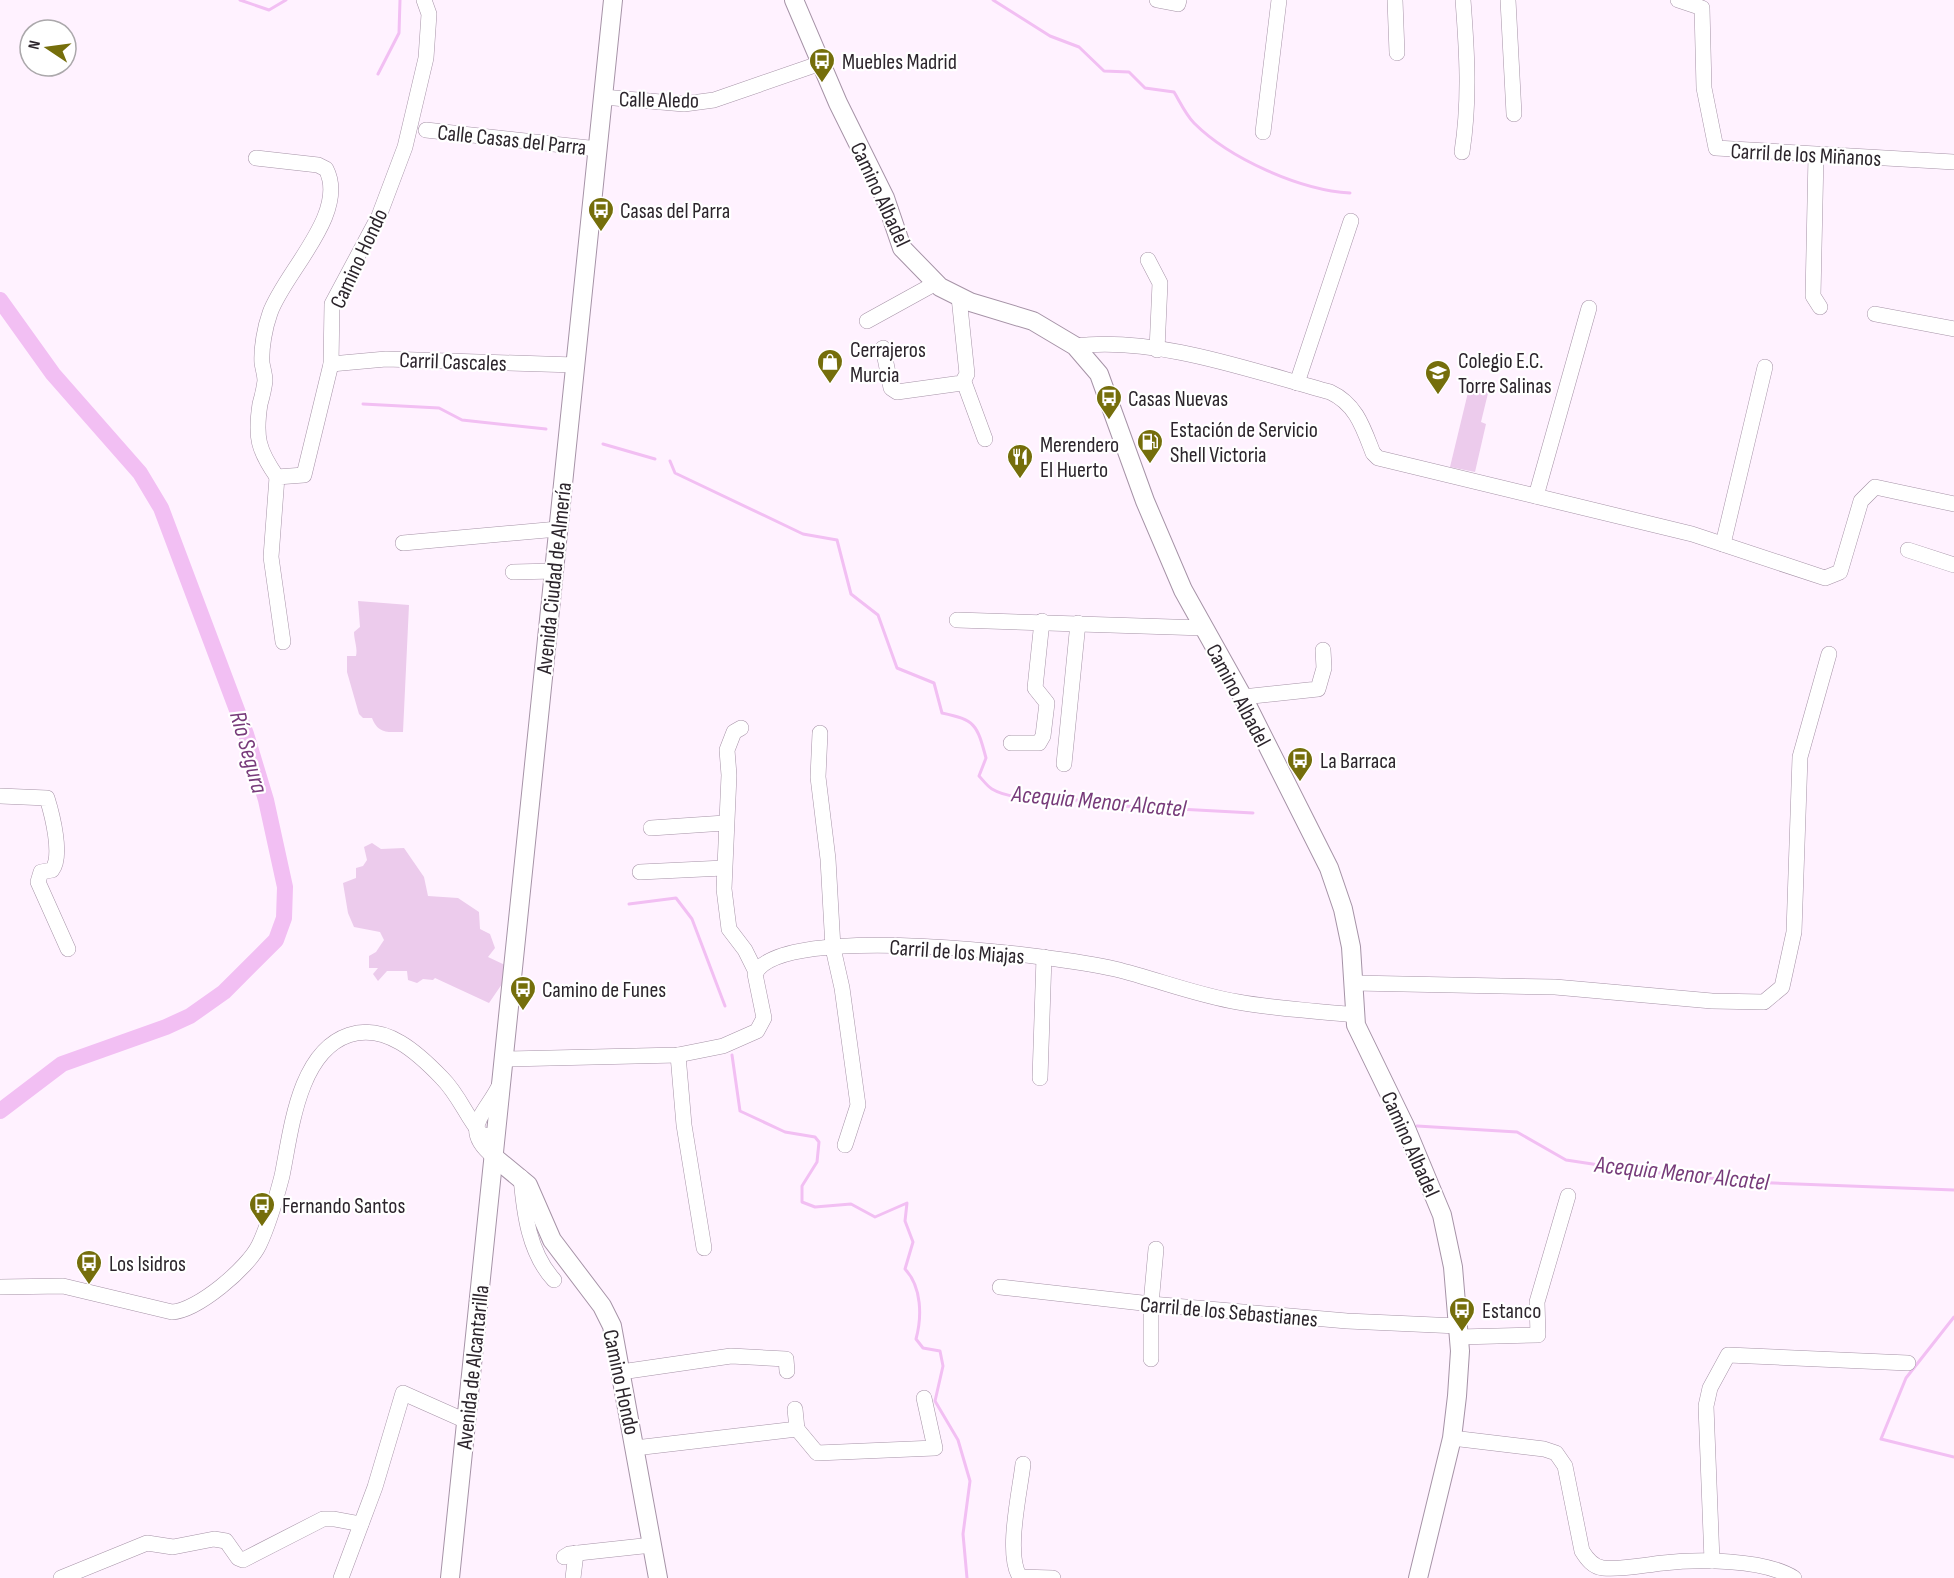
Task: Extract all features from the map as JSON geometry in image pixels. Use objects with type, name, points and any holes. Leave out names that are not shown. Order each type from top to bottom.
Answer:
[{"type":"main road","name":"Avenida Ciudad de Almería","points":[[494,1157],[613,0]]},
{"type":"main road","name":"Camino Albadel","points":[[794,0],[885,198],[903,248],[936,283],[959,297],[1033,321],[1075,346],[1099,374],[1145,501],[1183,590],[1243,697],[1329,868],[1343,909],[1354,983],[1356,1025],[1405,1126],[1442,1215],[1453,1267],[1458,1332],[1457,1396],[1452,1438],[1418,1578]]},
{"type":"main road","name":"Camino Hondo","points":[[494,1157],[528,1185],[552,1240],[610,1320],[658,1578]]},
{"type":"main road","name":"Avenida de Alcantarilla","points":[[450,1578],[494,1157]]},
{"type":"main road","points":[[490,1189],[503,1176],[519,1176]]},
{"type":"street","name":"Camino Hondo","points":[[277,477],[304,476],[331,364],[332,304],[379,216],[405,147],[426,58],[429,14],[424,0]]},
{"type":"street","points":[[1157,0],[1178,4],[1179,0]]},
{"type":"street","points":[[1263,132],[1276,45],[1279,0]]},
{"type":"street","points":[[1395,0],[1397,53]]},
{"type":"street","points":[[1462,152],[1467,118],[1469,63],[1463,0]]},
{"type":"street","points":[[1508,0],[1514,114]]},
{"type":"street","name":"Carril de los Miñanos","points":[[1678,0],[1702,8],[1704,88],[1716,148],[1954,162]]},
{"type":"street","name":"Calle Aledo","points":[[603,97],[684,104],[714,100],[821,63]]},
{"type":"street","name":"Calle Casas del Parra","points":[[426,130],[598,149]]},
{"type":"street","points":[[1816,155],[1813,296],[1821,307]]},
{"type":"street","points":[[256,158],[318,165],[326,169],[331,178],[332,192],[314,240],[280,292],[269,314],[262,361],[265,381],[256,435],[265,459],[277,477],[271,557],[283,642]]},
{"type":"street","points":[[1297,383],[1351,220]]},
{"type":"street","points":[[1148,261],[1160,283],[1157,350]]},
{"type":"street","points":[[867,321],[936,283]]},
{"type":"street","points":[[959,297],[967,374],[964,382],[985,439]]},
{"type":"street","points":[[1536,496],[1589,308]]},
{"type":"street","points":[[1875,314],[1954,329]]},
{"type":"street","points":[[1075,346],[1110,343],[1157,350],[1297,383],[1344,398],[1356,411],[1373,453],[1378,458],[1692,534],[1825,578],[1840,572],[1861,501],[1875,487],[1954,504]]},
{"type":"street","points":[[883,348],[891,388],[897,393],[964,382]]},
{"type":"street","name":"Carril Cascales","points":[[331,364],[386,359],[575,365]]},
{"type":"street","points":[[1723,544],[1765,367]]},
{"type":"street","points":[[403,543],[558,529]]},
{"type":"street","points":[[1908,550],[1954,565]]},
{"type":"street","points":[[513,572],[554,571]]},
{"type":"street","points":[[957,620],[1204,628]]},
{"type":"street","points":[[1011,743],[1039,742],[1043,736],[1047,703],[1035,688],[1042,621]]},
{"type":"street","points":[[1064,764],[1078,623]]},
{"type":"street","points":[[1243,697],[1318,689],[1324,668],[1323,650]]},
{"type":"street","points":[[1354,983],[1555,987],[1712,1001],[1764,1002],[1782,987],[1794,932],[1800,757],[1829,654]]},
{"type":"street","points":[[504,1059],[678,1055],[723,1046],[757,1031],[764,1018],[756,972],[745,950],[729,929],[724,868],[729,775],[728,750],[734,732],[741,728]]},
{"type":"street","points":[[820,733],[818,777],[828,859],[833,948],[842,988],[858,1105],[845,1145]]},
{"type":"street","points":[[0,796],[47,798],[54,826],[57,862],[52,870],[41,872],[39,882],[68,949]]},
{"type":"street","points":[[651,828],[725,823]]},
{"type":"street","points":[[640,872],[724,868]]},
{"type":"street","name":"Carril de los Miajas","points":[[756,972],[771,959],[833,948],[866,945],[957,946],[1113,968],[1238,1002],[1355,1015]]},
{"type":"street","points":[[1040,1078],[1044,957]]},
{"type":"street","points":[[0,1287],[63,1286],[172,1312],[182,1312],[209,1296],[258,1248],[281,1179],[299,1096],[312,1069],[326,1050],[342,1038],[372,1031],[393,1038],[424,1061],[464,1104],[483,1135],[496,1134]]},
{"type":"street","points":[[678,1055],[684,1125],[704,1248]]},
{"type":"street","points":[[494,1157],[480,1144],[476,1127],[479,1116],[491,1101],[502,1078]]},
{"type":"street","points":[[464,1104],[476,1107],[491,1101]]},
{"type":"street","points":[[519,1176],[531,1242],[539,1262],[554,1280]]},
{"type":"street","name":"Carril de los Sebastianes","points":[[1000,1287],[1151,1304],[1458,1332],[1538,1335],[1539,1294],[1568,1196]]},
{"type":"street","points":[[531,1242],[552,1240]]},
{"type":"street","points":[[1151,1359],[1151,1304],[1156,1249]]},
{"type":"street","points":[[1712,1561],[1706,1406],[1710,1388],[1728,1355],[1908,1363]]},
{"type":"street","points":[[621,1372],[731,1356],[786,1359],[787,1371]]},
{"type":"street","points":[[340,1578],[361,1524],[403,1393],[466,1421]]},
{"type":"street","points":[[795,1409],[797,1430],[818,1453],[935,1448],[924,1398]]},
{"type":"street","points":[[635,1448],[797,1430]]},
{"type":"street","points":[[1452,1438],[1544,1449],[1556,1453],[1565,1466],[1582,1551],[1588,1561],[1601,1568],[1681,1561],[1712,1561],[1780,1569],[1794,1578]]},
{"type":"street","points":[[1023,1464],[1016,1524],[1015,1570],[1020,1577],[1053,1578]]},
{"type":"street","points":[[61,1578],[147,1544],[173,1547],[214,1539],[226,1541],[238,1558],[243,1560],[323,1520],[334,1519],[361,1524]]},
{"type":"street","points":[[573,1578],[570,1555],[652,1545]]},
{"type":"shaded area","points":[[1471,380],[1490,385],[1481,422],[1486,424],[1475,472],[1450,467]]},
{"type":"shaded area","points":[[358,601],[409,605],[403,732],[384,731],[377,727],[372,718],[363,718],[359,714],[347,672],[347,656],[356,656],[354,632],[360,627]]},
{"type":"shaded area","points":[[372,843],[381,849],[404,848],[424,877],[428,896],[458,898],[479,912],[480,929],[490,934],[495,948],[488,957],[505,965],[502,984],[489,1003],[435,978],[433,980],[423,979],[417,983],[408,980],[407,971],[387,971],[378,981],[373,974],[378,968],[369,968],[369,956],[376,952],[384,940],[380,932],[354,927],[348,913],[343,883],[356,878],[356,868],[363,866],[367,860],[364,847]]},
{"type":"waterway","points":[[240,0],[269,10],[286,0]]},
{"type":"waterway","name":"Acequia Menor Alcatel","points":[[378,74],[399,33],[400,0]]},
{"type":"waterway","points":[[993,0],[1050,36],[1079,47],[1104,71],[1129,72],[1145,88],[1174,92],[1194,123],[1227,149],[1246,160],[1310,186],[1350,193]]},
{"type":"waterway","name":"Río Segura","points":[[0,300],[53,374],[140,473],[161,508],[246,734],[266,800],[285,887],[284,918],[276,940],[224,992],[190,1016],[166,1027],[62,1064],[0,1111]]},
{"type":"waterway","name":"Acequia Menor Alcatel","points":[[363,404],[439,408],[462,420],[546,429]]},
{"type":"waterway","name":"Acequia Menor Alcatel","points":[[603,444],[655,459]]},
{"type":"waterway","name":"Acequia Menor Alcatel","points":[[670,461],[675,473],[803,534],[837,540],[851,594],[878,615],[897,668],[934,683],[942,713],[968,721],[977,731],[986,758],[979,776],[992,789],[1016,797],[1076,800],[1104,805],[1253,813]]},
{"type":"waterway","points":[[629,904],[676,898],[692,919],[725,1006]]},
{"type":"waterway","points":[[732,1055],[740,1111],[785,1132],[815,1137],[819,1142],[817,1162],[802,1186],[802,1202],[815,1207],[851,1204],[875,1217],[907,1203],[905,1221],[913,1242],[905,1269],[911,1276],[918,1293],[920,1312],[916,1339],[923,1348],[940,1351],[943,1366],[935,1401],[958,1440],[970,1481],[963,1534],[967,1578]]},
{"type":"waterway","name":"Acequia Menor Alcatel","points":[[1417,1126],[1517,1132],[1566,1160],[1632,1170],[1748,1182],[1954,1190]]},
{"type":"waterway","name":"Acequia Menor Alcatel","points":[[1954,1317],[1906,1378],[1881,1439],[1954,1457]]},
{"type":"place","name":"Muebles Madrid","points":[[822,84]]},
{"type":"place","name":"Casas del Parra","points":[[601,233]]},
{"type":"place","name":"Cerrajeros Murcia","points":[[830,385]]},
{"type":"place","name":"Colegio E.C. Torre Salinas","points":[[1438,396]]},
{"type":"place","name":"Casas Nuevas","points":[[1109,421]]},
{"type":"place","name":"Estación de Servicio Shell Victoria","points":[[1150,465]]},
{"type":"place","name":"Merendero El Huerto","points":[[1020,480]]},
{"type":"place","name":"La Barraca","points":[[1300,783]]},
{"type":"place","name":"Camino de Funes","points":[[523,1012]]},
{"type":"place","name":"Fernando Santos","points":[[262,1228]]},
{"type":"place","name":"Los Isidros","points":[[89,1286]]},
{"type":"place","name":"Estanco","points":[[1462,1333]]}]
